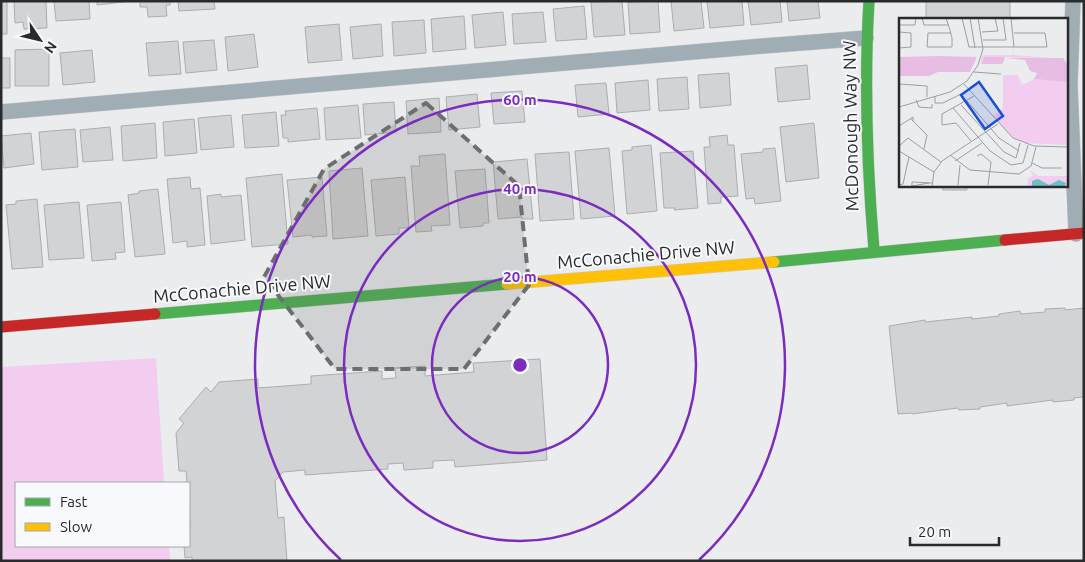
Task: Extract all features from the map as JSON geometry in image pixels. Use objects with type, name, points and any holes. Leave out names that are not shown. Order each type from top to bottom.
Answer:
[{"type":"street","name":"McDonough Way NW","points":[[869,1],[866,38],[866,156],[874,250]]},
{"type":"street","name":"McConachie Drive NW","points":[[1,327],[761,263],[874,250],[1080,234]]},
{"type":"lane","points":[[1073,1],[1070,85],[1080,234]]},
{"type":"lane","points":[[1,112],[866,38]]},
{"type":"highlighted area","points":[[426,103],[519,186],[529,285],[464,369],[335,369],[264,277],[324,169]]},
{"type":"shaded area","points":[[156,358],[164,482],[15,482],[15,547],[169,547],[170,561],[1,561],[1,367]]},
{"type":"building","points":[[1,1],[7,1],[7,34],[1,34]]},
{"type":"building","points":[[14,1],[46,1],[47,28],[24,29],[23,22],[15,23]]},
{"type":"building","points":[[54,1],[89,1],[90,19],[56,21]]},
{"type":"building","points":[[97,1],[131,1],[97,5]]},
{"type":"building","points":[[140,1],[170,1],[170,5],[166,5],[167,16],[148,17],[147,7],[140,7]]},
{"type":"building","points":[[178,1],[214,1],[215,9],[179,11]]},
{"type":"building","points":[[622,1],[625,35],[594,37],[591,2]]},
{"type":"building","points":[[658,1],[660,32],[630,34],[628,2]]},
{"type":"building","points":[[671,1],[701,1],[704,28],[674,31]]},
{"type":"building","points":[[707,1],[742,1],[744,25],[710,28]]},
{"type":"building","points":[[748,1],[780,1],[782,22],[751,25]]},
{"type":"building","points":[[787,1],[818,1],[820,18],[789,21]]},
{"type":"building","points":[[926,1],[1010,1],[1010,18],[926,18]]},
{"type":"building","points":[[584,6],[587,39],[556,41],[553,9]]},
{"type":"building","points":[[503,12],[506,45],[475,48],[472,15]]},
{"type":"building","points":[[543,12],[546,42],[514,44],[512,14]]},
{"type":"building","points":[[464,16],[466,49],[433,52],[431,19]]},
{"type":"building","points":[[424,20],[426,53],[394,56],[392,22]]},
{"type":"building","points":[[339,24],[342,60],[308,63],[305,27]]},
{"type":"building","points":[[381,24],[383,56],[353,59],[350,27]]},
{"type":"building","points":[[254,34],[258,67],[228,71],[225,37]]},
{"type":"building","points":[[214,40],[217,70],[186,73],[183,42]]},
{"type":"building","points":[[178,41],[181,74],[149,76],[146,43]]},
{"type":"building","points":[[49,49],[49,86],[15,86],[15,50]]},
{"type":"building","points":[[92,50],[95,82],[63,85],[60,53]]},
{"type":"building","points":[[1,58],[10,58],[10,88],[1,88]]},
{"type":"building","points":[[807,65],[810,99],[778,102],[775,68]]},
{"type":"building","points":[[729,73],[731,105],[700,108],[698,75]]},
{"type":"building","points":[[687,77],[689,109],[659,111],[657,79]]},
{"type":"building","points":[[648,80],[650,110],[617,113],[615,83]]},
{"type":"building","points":[[606,83],[609,114],[578,117],[575,85]]},
{"type":"building","points":[[522,91],[525,122],[494,124],[491,93]]},
{"type":"building","points":[[477,94],[480,127],[449,130],[446,97]]},
{"type":"building","points":[[439,98],[441,132],[408,134],[406,101]]},
{"type":"building","points":[[394,102],[396,132],[365,135],[363,104]]},
{"type":"building","points":[[358,105],[361,138],[326,140],[324,108]]},
{"type":"building","points":[[317,108],[320,139],[288,142],[288,138],[283,138],[281,115],[286,115],[285,111]]},
{"type":"building","points":[[276,112],[279,146],[245,148],[242,115]]},
{"type":"building","points":[[231,115],[234,147],[201,150],[198,118]]},
{"type":"building","points":[[194,119],[197,153],[165,156],[163,122]]},
{"type":"building","points":[[155,123],[157,158],[123,161],[121,126]]},
{"type":"building","points":[[814,123],[819,178],[786,182],[780,127]]},
{"type":"building","points":[[110,127],[113,160],[83,162],[80,130]]},
{"type":"building","points":[[75,129],[78,167],[42,170],[39,132]]},
{"type":"building","points":[[31,133],[34,164],[4,168],[1,136]]},
{"type":"building","points":[[727,135],[728,145],[734,145],[738,196],[721,197],[721,203],[708,204],[704,147],[710,147],[709,137]]},
{"type":"building","points":[[651,145],[657,211],[627,214],[622,151],[632,150],[632,147]]},
{"type":"building","points":[[609,148],[615,216],[581,219],[575,151]]},
{"type":"building","points":[[775,148],[781,201],[755,204],[754,198],[746,199],[741,154],[763,152],[763,149]]},
{"type":"building","points":[[693,151],[698,208],[674,210],[675,208],[664,208],[660,153]]},
{"type":"building","points":[[569,152],[574,219],[540,221],[535,154]]},
{"type":"building","points":[[445,154],[450,225],[431,226],[432,231],[416,232],[411,166],[420,166],[419,156]]},
{"type":"building","points":[[527,159],[533,219],[522,219],[522,217],[498,219],[493,162]]},
{"type":"building","points":[[362,168],[368,236],[333,239],[329,171]]},
{"type":"building","points":[[485,169],[489,223],[483,223],[483,226],[460,228],[455,171]]},
{"type":"building","points":[[282,174],[288,244],[252,247],[246,178]]},
{"type":"building","points":[[190,177],[191,189],[200,188],[205,245],[187,247],[187,241],[173,243],[167,179]]},
{"type":"building","points":[[322,177],[327,236],[293,237],[287,180]]},
{"type":"building","points":[[405,177],[409,228],[399,228],[399,234],[376,236],[371,180]]},
{"type":"building","points":[[942,186],[967,186],[967,190],[943,190]]},
{"type":"building","points":[[158,189],[165,254],[135,257],[128,195],[139,193],[139,191]]},
{"type":"building","points":[[221,194],[221,197],[241,195],[245,240],[211,244],[207,196]]},
{"type":"building","points":[[37,199],[43,267],[12,269],[6,205],[16,204],[16,201]]},
{"type":"building","points":[[79,202],[84,258],[49,260],[44,205]]},
{"type":"building","points":[[121,202],[125,252],[115,253],[116,259],[92,261],[87,205]]},
{"type":"building","points":[[1065,308],[1065,310],[1084,308],[1084,397],[1074,398],[1074,400],[1053,402],[1053,400],[1007,406],[1007,403],[980,407],[980,409],[959,410],[958,408],[898,414],[889,326],[925,320],[925,322],[972,317],[972,319],[1020,311],[1021,314],[1045,312],[1045,309]]},
{"type":"building","points":[[540,359],[547,460],[455,467],[454,460],[433,461],[433,468],[404,470],[403,463],[388,464],[388,469],[305,475],[305,470],[283,472],[275,481],[278,518],[284,517],[287,561],[192,561],[192,557],[185,558],[184,547],[190,547],[190,482],[187,482],[186,471],[179,471],[176,433],[184,423],[179,419],[206,387],[211,392],[219,382],[258,379],[258,388],[311,384],[311,376],[382,371],[382,379],[396,378],[395,368],[425,366],[425,376],[474,372],[473,363]]},
{"type":"traffic: fast","points":[[869,1],[867,126],[874,250]]},
{"type":"traffic: fast","points":[[774,262],[1005,240]]},
{"type":"traffic: fast","points":[[155,314],[507,284]]},
{"type":"traffic: slow","points":[[507,284],[774,262]]},
{"type":"traffic: jam","points":[[1005,240],[1084,233]]},
{"type":"traffic: jam","points":[[1,327],[155,314]]}]
